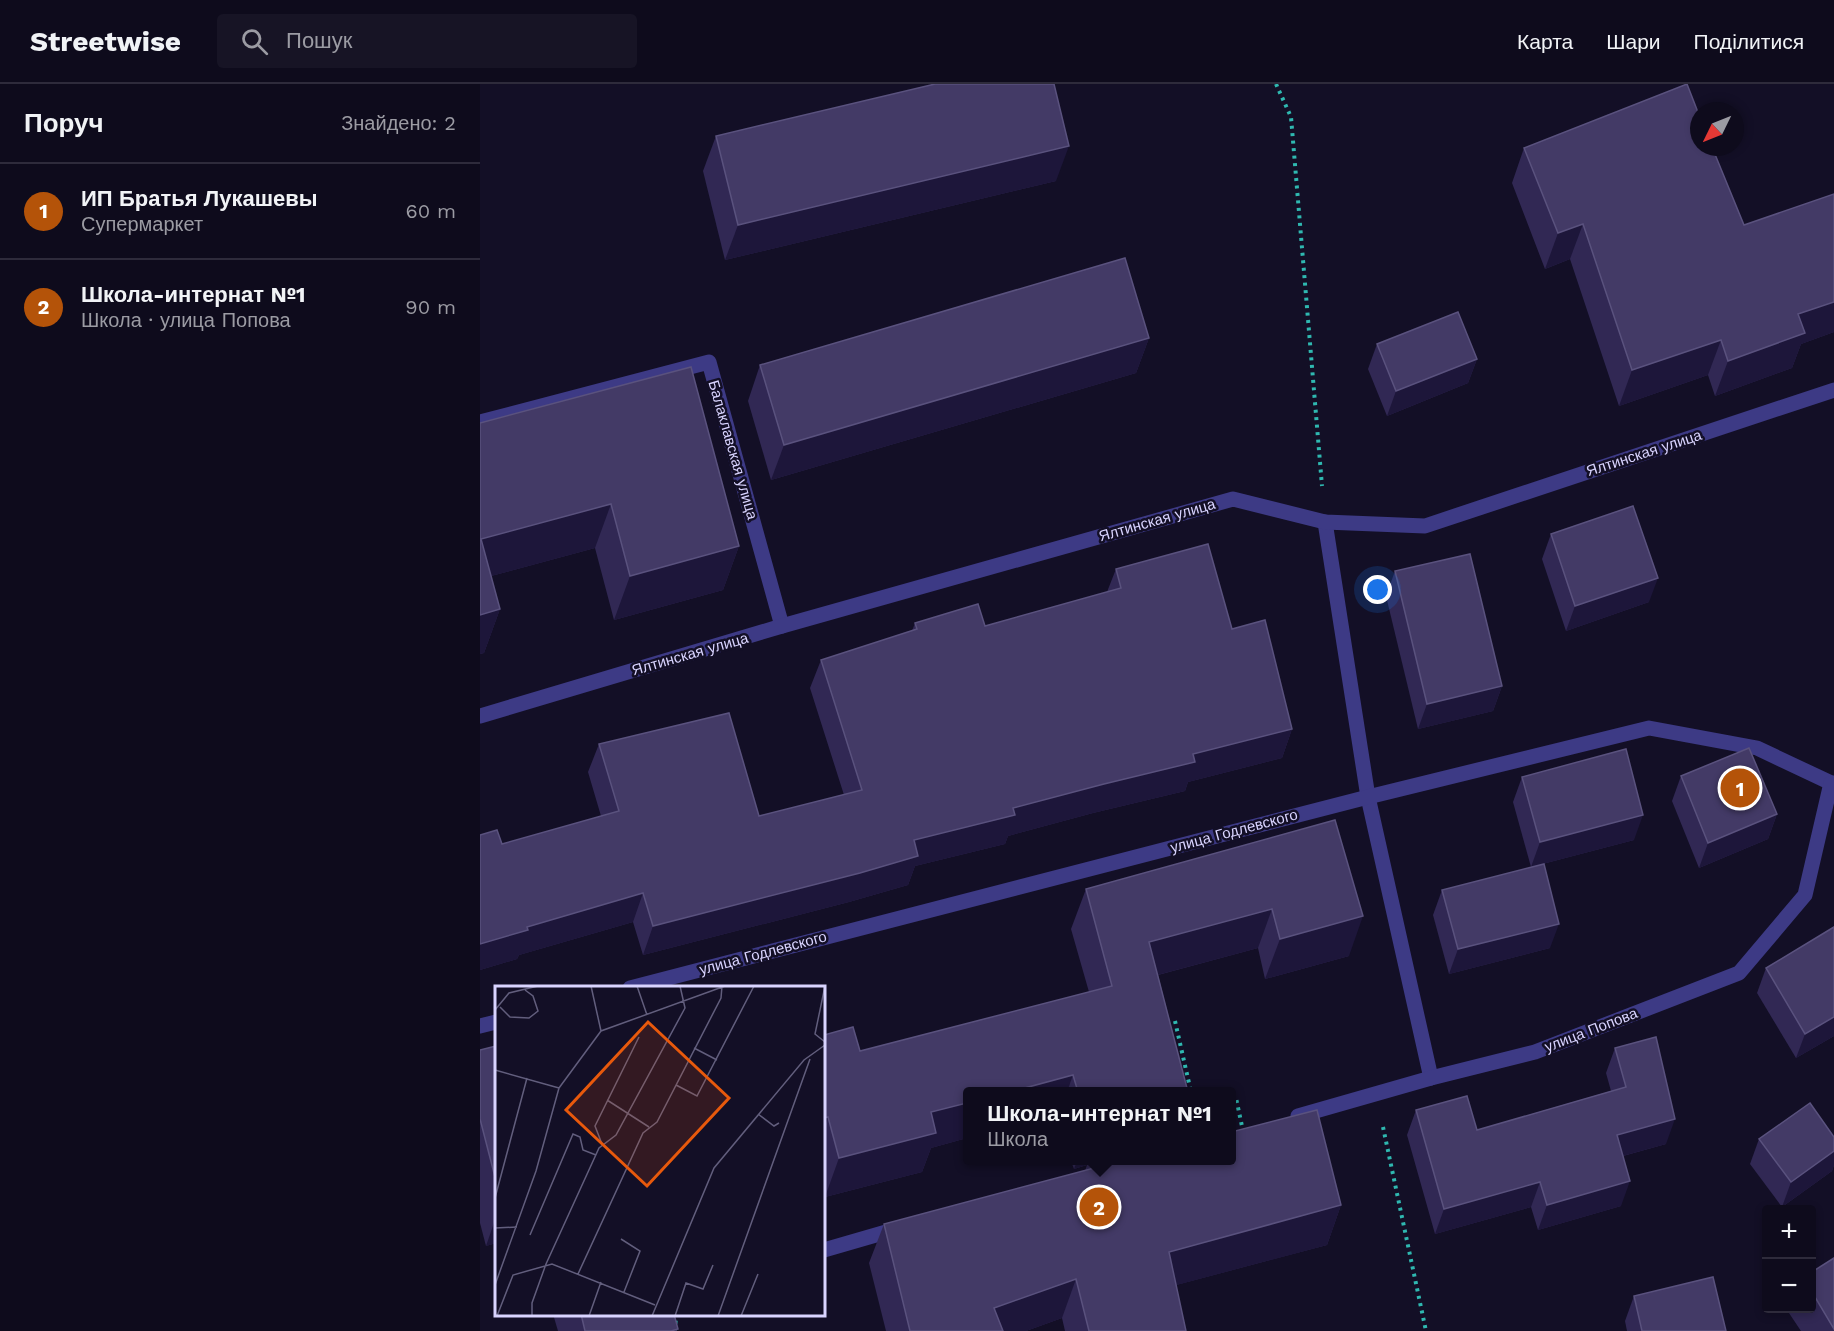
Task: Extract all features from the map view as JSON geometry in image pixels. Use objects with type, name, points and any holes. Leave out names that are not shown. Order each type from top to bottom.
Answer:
[{"type":"street","name":"Балаклавская улица","points":[[480,422],[709,362],[782,626]]},
{"type":"street","name":"Ялтинская улица","points":[[480,716],[782,626],[1233,499],[1325,522],[1425,526],[1834,390]]},
{"type":"street","points":[[1325,522],[1368,797],[1431,1078]]},
{"type":"street","name":"улица Годлевского","points":[[634,986],[1368,797],[1649,728],[1756,748],[1832,783]]},
{"type":"street","name":"улица Попова","points":[[1243,1131],[1431,1078],[1535,1052],[1739,973],[1805,895],[1832,783]]},
{"type":"street","points":[[480,1026],[495,1022]]},
{"type":"street","points":[[825,1250],[914,1224]]},
{"type":"path","points":[[1276,84],[1291,117],[1325,522]]},
{"type":"path","points":[[1175,1021],[1190,1087]]},
{"type":"path","points":[[1376,1094],[1426,1331]]},
{"type":"path","points":[[1236,1098],[1243,1131]]},
{"type":"path","points":[[675,1331],[676,1316]]},
{"type":"building","points":[[935,84],[1054,84],[1069,146],[738,225],[716,136]]},
{"type":"building","points":[[1687,84],[1694,102],[1690,102],[1690,156],[1716,156],[1744,225],[1834,194],[1834,302],[1798,314],[1805,333],[1728,361],[1721,340],[1632,370],[1583,224],[1558,233],[1524,148]]},
{"type":"building","points":[[1125,258],[1149,338],[784,445],[760,365]]},
{"type":"building","points":[[1458,312],[1477,359],[1396,391],[1377,344]]},
{"type":"building","points":[[691,367],[739,546],[630,576],[611,504],[481,539],[500,609],[480,615],[480,423]]},
{"type":"building","points":[[1633,506],[1658,578],[1575,606],[1551,534]]},
{"type":"building","points":[[1208,544],[1232,629],[1265,620],[1292,729],[1193,754],[1195,762],[1013,808],[1015,815],[914,840],[918,856],[860,873],[653,926],[643,893],[527,927],[528,930],[480,944],[480,835],[497,830],[502,844],[619,811],[599,744],[729,713],[759,816],[862,790],[821,660],[917,629],[915,623],[978,604],[985,626],[1121,588],[1116,569]]},
{"type":"building","points":[[1470,554],[1502,686],[1427,704],[1395,571]]},
{"type":"building","points":[[1749,748],[1777,814],[1708,843],[1681,776]]},
{"type":"building","points":[[1626,749],[1643,815],[1540,842],[1522,777]]},
{"type":"building","points":[[1335,820],[1363,916],[1280,939],[1272,909],[1149,942],[1187,1087],[1077,1087],[1073,1075],[1029,1087],[963,1087],[963,1104],[931,1112],[936,1133],[839,1158],[828,1117],[825,1118],[825,1035],[853,1027],[860,1051],[1112,986],[1086,889]]},
{"type":"building","points":[[1544,864],[1559,924],[1458,949],[1442,890]]},
{"type":"building","points":[[1834,927],[1834,1017],[1805,1034],[1766,968]]},
{"type":"building","points":[[1656,1037],[1675,1119],[1617,1135],[1630,1181],[1547,1205],[1540,1182],[1444,1209],[1416,1110],[1467,1096],[1477,1130],[1626,1087],[1615,1048]]},
{"type":"building","points":[[495,1046],[495,1177],[480,1119],[480,1050]]},
{"type":"building","points":[[1810,1103],[1834,1137],[1834,1151],[1791,1182],[1759,1139]]},
{"type":"building","points":[[1317,1110],[1341,1205],[1169,1252],[1186,1331],[1089,1331],[1076,1279],[994,1308],[1003,1331],[910,1331],[884,1224],[1098,1167],[1097,1165],[1236,1165],[1236,1131]]},
{"type":"building","points":[[1834,1258],[1834,1329],[1816,1299],[1816,1269]]},
{"type":"building","points":[[1713,1277],[1726,1331],[1642,1331],[1634,1296]]},
{"type":"building","points":[[581,1316],[675,1316],[678,1329],[671,1331],[585,1331]]},
{"type":"place","name":"ИП Братья Лукашевы","points":[[1740,788]]},
{"type":"place","name":"Школа-интернат №1","points":[[1099,1207]]}]
